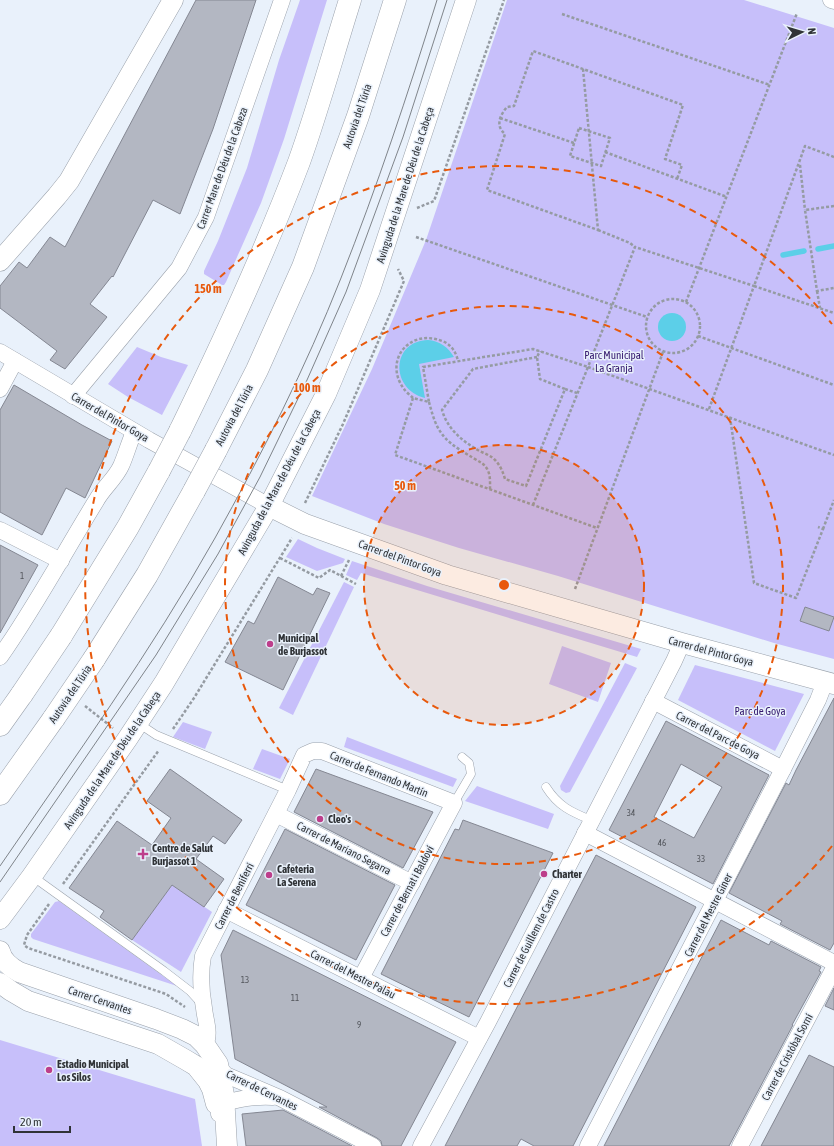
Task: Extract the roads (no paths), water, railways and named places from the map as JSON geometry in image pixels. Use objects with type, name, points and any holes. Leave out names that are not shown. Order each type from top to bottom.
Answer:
[{"type":"highway","points":[[0,724],[61,636],[128,526],[180,431],[220,350],[260,259],[299,161],[350,0]]},
{"type":"highway","name":"Autovia del Túria","points":[[0,794],[94,659],[147,575],[216,450],[257,370],[303,267],[358,116],[395,0]]},
{"type":"street","points":[[0,261],[69,181],[173,0]]},
{"type":"street","name":"Carrer Mare de Déu de la Cabeza","points":[[73,396],[179,268],[206,217],[282,0]]},
{"type":"street","name":"Avinguda de la Mare de Déu de la Cabeça","points":[[1,920],[138,723],[164,683],[269,506],[326,394],[370,290],[466,0]]},
{"type":"street","name":"Carrer del Pintor Goya","points":[[0,352],[134,432],[269,506],[305,524],[446,575],[682,643],[830,683]]},
{"type":"street","points":[[0,388],[15,361]]},
{"type":"street","points":[[0,657],[61,561],[97,499],[118,471],[134,432]]},
{"type":"street","points":[[0,530],[61,561]]},
{"type":"street","name":"Carrer de Guillem de Castro","points":[[421,1146],[479,1038],[682,643]]},
{"type":"street","name":"Carrer del Mestre Giner","points":[[588,1146],[818,700],[830,683]]},
{"type":"street","name":"Carrer del Parc de Goya","points":[[653,702],[783,769]]},
{"type":"street","name":"Carrer de Fernando Martín","points":[[304,755],[313,750],[322,751],[454,803]]},
{"type":"street","name":"Carrer de Beniferri","points":[[206,1038],[200,970],[203,956],[276,814],[304,755]]},
{"type":"street","name":"Carrer de Bernat i Baldoví","points":[[361,978],[454,803]]},
{"type":"street","name":"Carrer de Mariano Segarra","points":[[276,814],[412,883]]},
{"type":"street","points":[[588,827],[714,902],[834,963]]},
{"type":"street","name":"Carrer del Mestre Palau","points":[[226,910],[479,1038]]},
{"type":"street","name":"Carrer Cervantes","points":[[0,951],[1,955],[9,966],[19,972],[182,1029],[196,1036],[206,1038]]},
{"type":"street","name":"Carrer de Cristóbal Sorní","points":[[740,1146],[834,968]]},
{"type":"street","points":[[0,983],[28,1001]]},
{"type":"street","points":[[0,994],[28,1001]]},
{"type":"street","name":"Carrer de Cervantes","points":[[28,1001],[158,1044],[199,1069],[208,1080],[222,1111]]},
{"type":"street","name":"Carrer de Cervantes","points":[[158,1044],[196,1048],[206,1038],[218,1064],[226,1075],[280,1098],[373,1146]]},
{"type":"street","points":[[218,1064],[221,1080],[222,1111],[226,1146]]},
{"type":"street","points":[[222,1111],[229,1102],[243,1098],[260,1096],[280,1098]]},
{"type":"lane","points":[[138,723],[156,735],[288,790]]},
{"type":"lane","points":[[454,803],[471,774],[469,763],[462,757]]},
{"type":"lane","points":[[546,787],[560,804],[588,827]]},
{"type":"lane","points":[[32,876],[129,944],[190,991],[198,998],[204,1008]]},
{"type":"water","points":[[672,313],[682,317],[686,327],[682,337],[672,341],[662,337],[658,327],[662,317]]},
{"type":"water","points":[[428,340],[443,345],[454,357],[419,364],[425,398],[414,393],[406,385],[401,376],[400,366],[402,356],[407,348],[416,342]]},
{"type":"waterway","points":[[818,249],[834,246]]},
{"type":"waterway","points":[[783,255],[804,251]]},
{"type":"tram line","points":[[0,866],[111,704],[165,622],[215,538],[250,474],[313,344],[354,244],[392,140],[437,0]]},
{"type":"tram line","points":[[0,882],[156,655],[218,554],[260,477],[307,380],[346,292],[403,137],[447,0]]},
{"type":"place","name":"Municipal de Burjassot","points":[[270,644]]},
{"type":"place","name":"Cleo's","points":[[320,819]]},
{"type":"place","name":"Centre de Salut Burjassot 1","points":[[143,854]]},
{"type":"place","name":"Charter","points":[[544,874]]},
{"type":"place","name":"Cafeteria La Serena","points":[[269,875]]},
{"type":"place","name":"Estadio Municipal Los Silos","points":[[49,1070]]},
{"type":"park label","name":"Parc Municipal La Granja","points":[[614,361]]},
{"type":"park label","name":"Parc de Goya","points":[[760,711]]}]
